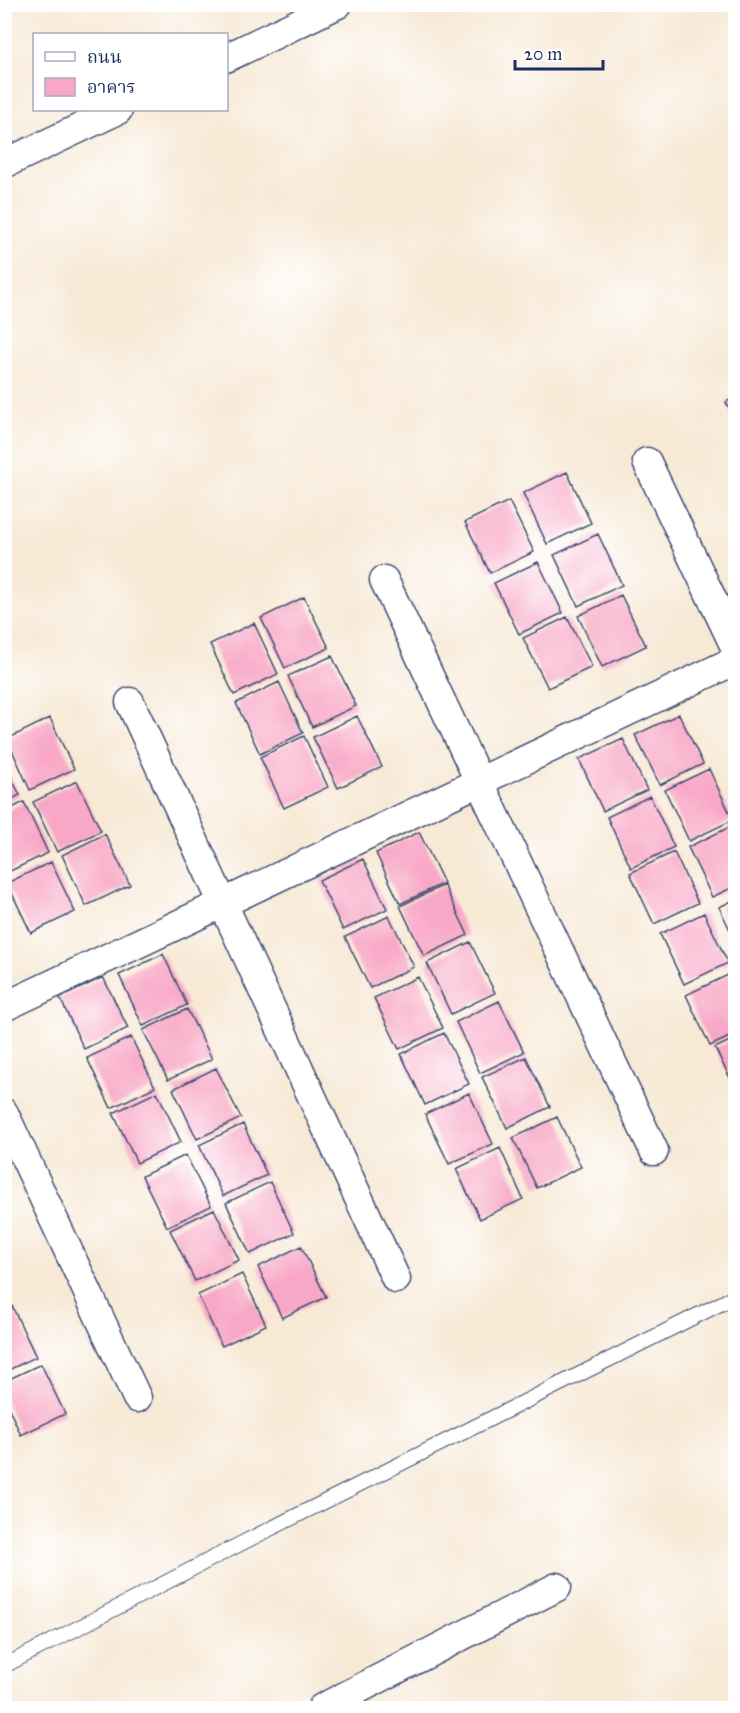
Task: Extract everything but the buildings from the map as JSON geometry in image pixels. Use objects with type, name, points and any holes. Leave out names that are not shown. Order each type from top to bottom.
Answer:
[{"type":"street","points":[[228,57],[338,4]]},
{"type":"street","points":[[4,164],[116,111]]},
{"type":"street","points":[[647,462],[735,649]]},
{"type":"street","points":[[384,580],[654,1151]]},
{"type":"street","points":[[4,1007],[735,660]]},
{"type":"street","points":[[130,702],[396,1279]]},
{"type":"street","points":[[4,1113],[137,1398]]},
{"type":"street","points":[[322,1708],[557,1587]]},
{"type":"lane","points":[[4,1666],[246,1540],[735,1296]]}]
